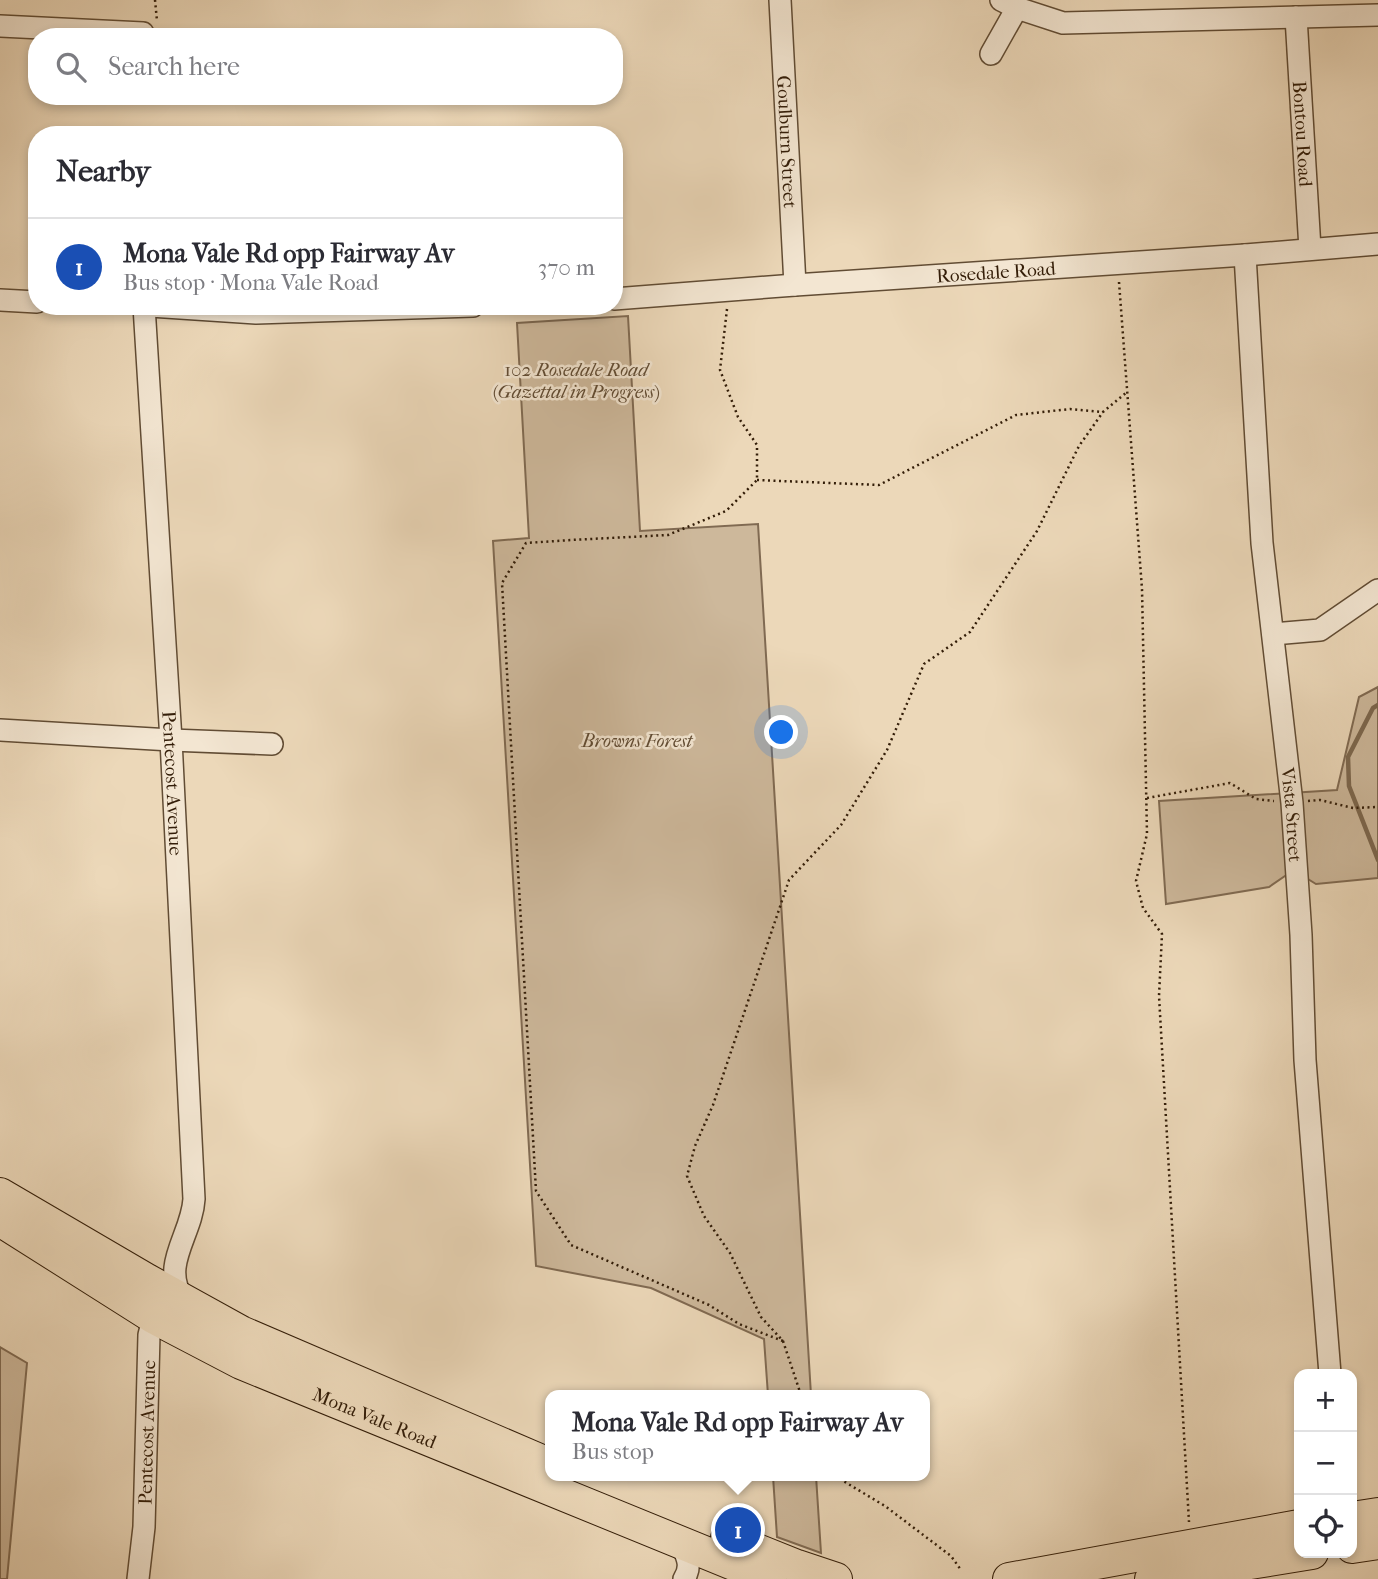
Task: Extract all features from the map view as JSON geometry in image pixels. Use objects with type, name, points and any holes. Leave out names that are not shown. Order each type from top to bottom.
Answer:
[{"type":"highway","name":"Mona Vale Road","points":[[0,1194],[162,1296],[241,1363],[770,1579]]},
{"type":"highway","name":"Mona Vale Road","points":[[0,1220],[241,1332],[545,1462]]},
{"type":"highway","points":[[589,1481],[797,1566],[836,1579]]},
{"type":"highway","points":[[1357,1517],[1378,1514]]},
{"type":"highway","points":[[1010,1579],[1294,1527]]},
{"type":"highway","points":[[1357,1546],[1378,1543]]},
{"type":"highway","points":[[1151,1579],[1294,1556]]},
{"type":"street","name":"Goulburn Street","points":[[780,0],[795,285]]},
{"type":"street","points":[[991,54],[1009,4],[1063,23],[1378,15]]},
{"type":"street","name":"Bontou Road","points":[[1296,17],[1310,249]]},
{"type":"street","points":[[0,26],[41,28]]},
{"type":"street","name":"Rosedale Road","points":[[623,298],[1378,244]]},
{"type":"street","name":"Vista Street","points":[[1245,255],[1262,543],[1292,803],[1301,935],[1305,1060],[1330,1369]]},
{"type":"street","points":[[0,300],[28,302]]},
{"type":"street","name":"Pentecost Avenue","points":[[138,1579],[144,1527],[149,1335],[190,1224],[194,1199],[145,315]]},
{"type":"street","points":[[1273,635],[1320,631],[1378,590]]},
{"type":"street","points":[[0,730],[272,744]]},
{"type":"street","name":"Pentecost Avenue","points":[[162,1296],[177,1290],[174,1282],[177,1255]]},
{"type":"street","points":[[680,1541],[689,1567],[684,1579]]},
{"type":"path","points":[[1118,264],[1142,589],[1147,834],[1136,881],[1143,908],[1162,934],[1159,996],[1188,1519],[1191,1532]]},
{"type":"path","points":[[729,290],[720,370],[738,418],[757,445],[757,480],[726,511],[668,536],[526,544],[502,583],[536,1191],[571,1245],[709,1305],[739,1324],[783,1341]]},
{"type":"path","points":[[799,1390],[783,1341],[761,1317],[730,1253],[704,1216],[687,1176],[695,1146],[713,1105],[789,880],[841,825],[887,750],[924,664],[970,632],[1037,531],[1079,446],[1103,412],[1127,392]]},
{"type":"path","points":[[757,480],[879,485],[1016,415],[1070,409],[1103,412]]},
{"type":"path","points":[[1147,797],[1230,783],[1256,799],[1292,803],[1320,800],[1353,808],[1378,807]]},
{"type":"path","points":[[843,1481],[884,1506],[951,1556],[961,1570]]},
{"type":"green space","name":"Browns Forest","points":[[628,316],[640,531],[758,524],[811,1390],[768,1390],[764,1339],[651,1288],[536,1266],[493,541],[529,538],[517,323]]},
{"type":"green space","points":[[1378,687],[1378,878],[1316,884],[1303,876],[1285,876],[1269,887],[1166,904],[1159,801],[1337,790],[1359,697]]},
{"type":"green space","points":[[0,1347],[27,1363],[7,1579],[0,1579]]},
{"type":"green space","points":[[773,1481],[816,1481],[821,1553],[777,1537]]},
{"type":"waterway","points":[[1378,705],[1373,708],[1348,757],[1349,786],[1378,860]]},
{"type":"place","name":"Mona Vale Rd opp Fairway Av","points":[[738,1530]]},
{"type":"park label","name":"102 Rosedale Road (Gazettal in Progress)","points":[[576,380]]}]
